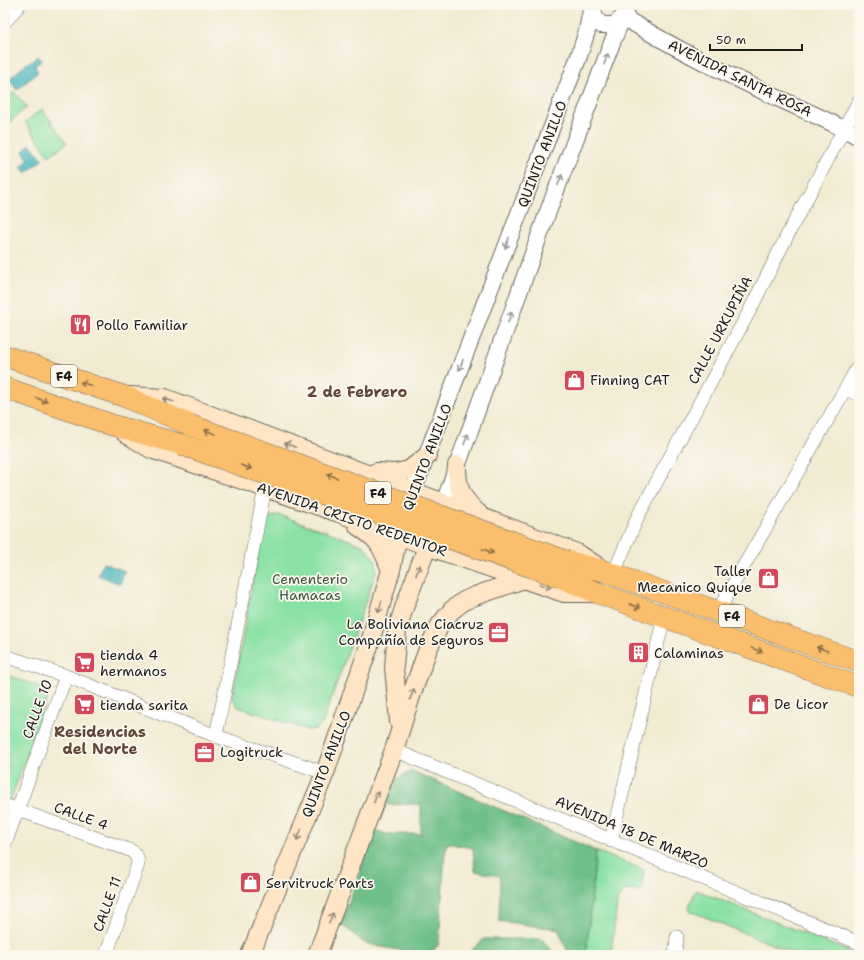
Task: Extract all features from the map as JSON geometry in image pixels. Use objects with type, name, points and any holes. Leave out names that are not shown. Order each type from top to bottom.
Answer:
[{"type":"highway","name":"AVENIDA CRISTO REDENTOR","points":[[5,356],[123,396],[190,424],[563,569],[598,593],[859,687]]},
{"type":"highway","name":"AVENIDA CRISTO REDENTOR","points":[[5,388],[112,425],[183,445],[563,569],[609,573],[859,662]]},
{"type":"main road","name":"AVENIDA CRISTO REDENTOR","points":[[123,396],[165,398],[577,553],[609,573]]},
{"type":"main road","name":"AVENIDA CRISTO REDENTOR","points":[[112,425],[151,448],[339,513],[468,560],[564,593],[598,593]]},
{"type":"main road","points":[[353,468],[396,473],[409,470],[426,456]]},
{"type":"main road","points":[[457,465],[457,479],[460,490],[466,502],[482,517]]},
{"type":"main road","points":[[339,513],[358,516],[369,515],[378,511],[383,505],[383,495],[378,487],[371,480],[353,468]]},
{"type":"main road","name":"QUINTO ANILLO","points":[[250,955],[325,773],[368,650],[391,570],[398,535],[413,491]]},
{"type":"main road","name":"QUINTO ANILLO","points":[[317,955],[400,731],[394,667],[398,630],[405,605],[444,503]]},
{"type":"main road","points":[[339,513],[367,532],[378,542],[391,570]]},
{"type":"main road","points":[[468,560],[452,548],[443,535],[444,526],[449,519],[463,516],[482,517]]},
{"type":"main road","points":[[400,731],[428,649],[440,626],[452,610],[464,601],[475,596],[524,579]]},
{"type":"street","points":[[5,22],[19,5]]},
{"type":"street","points":[[593,5],[594,16],[601,26],[614,25],[625,9]]},
{"type":"street","name":"QUINTO ANILLO","points":[[413,491],[577,63],[593,5]]},
{"type":"street","name":"QUINTO ANILLO","points":[[444,503],[549,210],[625,9]]},
{"type":"street","name":"AVENIDA SANTA ROSA","points":[[625,9],[654,36],[781,100],[859,136]]},
{"type":"street","name":"CALLE URKUPIÑA","points":[[609,573],[638,516],[750,310],[790,230],[859,101]]},
{"type":"street","points":[[718,611],[859,365]]},
{"type":"street","points":[[846,389],[859,395]]},
{"type":"street","points":[[216,736],[265,488]]},
{"type":"street","points":[[611,841],[664,617]]},
{"type":"street","points":[[5,656],[66,676],[216,736],[325,773]]},
{"type":"street","name":"CALLE 10","points":[[5,844],[66,676]]},
{"type":"street","name":"AVENIDA 18 DE MARZO","points":[[394,750],[859,944]]},
{"type":"street","name":"CALLE 4","points":[[5,805],[132,851],[137,857],[138,864]]},
{"type":"street","name":"CALLE 11","points":[[106,955],[138,864]]},
{"type":"street","points":[[675,955],[677,937]]},
{"type":"green space","points":[[14,92],[27,107],[5,126],[5,99]]},
{"type":"green space","points":[[42,109],[67,143],[49,156],[25,122]]},
{"type":"green space","name":"Cementerio Hamacas","points":[[279,515],[364,546],[375,559],[377,570],[322,724],[317,729],[308,730],[241,708],[237,706],[232,698],[263,522],[270,517]]},
{"type":"green space","points":[[5,674],[50,691],[9,804],[5,802]]},
{"type":"green space","points":[[412,771],[596,851],[586,955],[561,955],[568,952],[558,929],[499,921],[500,876],[475,871],[473,848],[447,843],[445,853],[439,944],[432,952],[421,954],[376,946],[363,942],[341,924],[375,830],[387,834],[421,834],[421,804],[387,805],[386,801],[395,780]]},
{"type":"green space","points":[[596,851],[644,870],[641,892],[633,890],[624,891],[617,902],[611,955],[586,955]]},
{"type":"green space","points":[[696,890],[858,955],[798,955],[688,910]]},
{"type":"green space","points":[[484,939],[542,939],[556,955],[466,955]]},
{"type":"water","points":[[38,56],[42,60],[35,66],[38,72],[17,90],[10,81],[10,78]]},
{"type":"water","points":[[30,144],[42,158],[41,161],[26,173],[21,167],[28,159],[23,151]]},
{"type":"water","points":[[103,563],[125,571],[120,584],[98,575]]},
{"type":"place","name":"Pollo Familiar","points":[[81,325]]},
{"type":"place","name":"Finning CAT","points":[[574,380]]},
{"type":"place","name":"Taller Mecanico Quique","points":[[768,579]]},
{"type":"place","name":"La Boliviana Ciacruz Compañía de Seguros","points":[[499,632]]},
{"type":"place","name":"Calaminas","points":[[638,653]]},
{"type":"place","name":"tienda 4 hermanos","points":[[84,663]]},
{"type":"place","name":"De Licor","points":[[759,704]]},
{"type":"place","name":"tienda sarita","points":[[84,705]]},
{"type":"place","name":"Logitruck","points":[[204,752]]},
{"type":"place","name":"Servitruck Parts","points":[[250,883]]},
{"type":"district","name":"2 de Febrero","points":[[357,392]]},
{"type":"district","name":"Residencias del Norte","points":[[100,740]]}]
